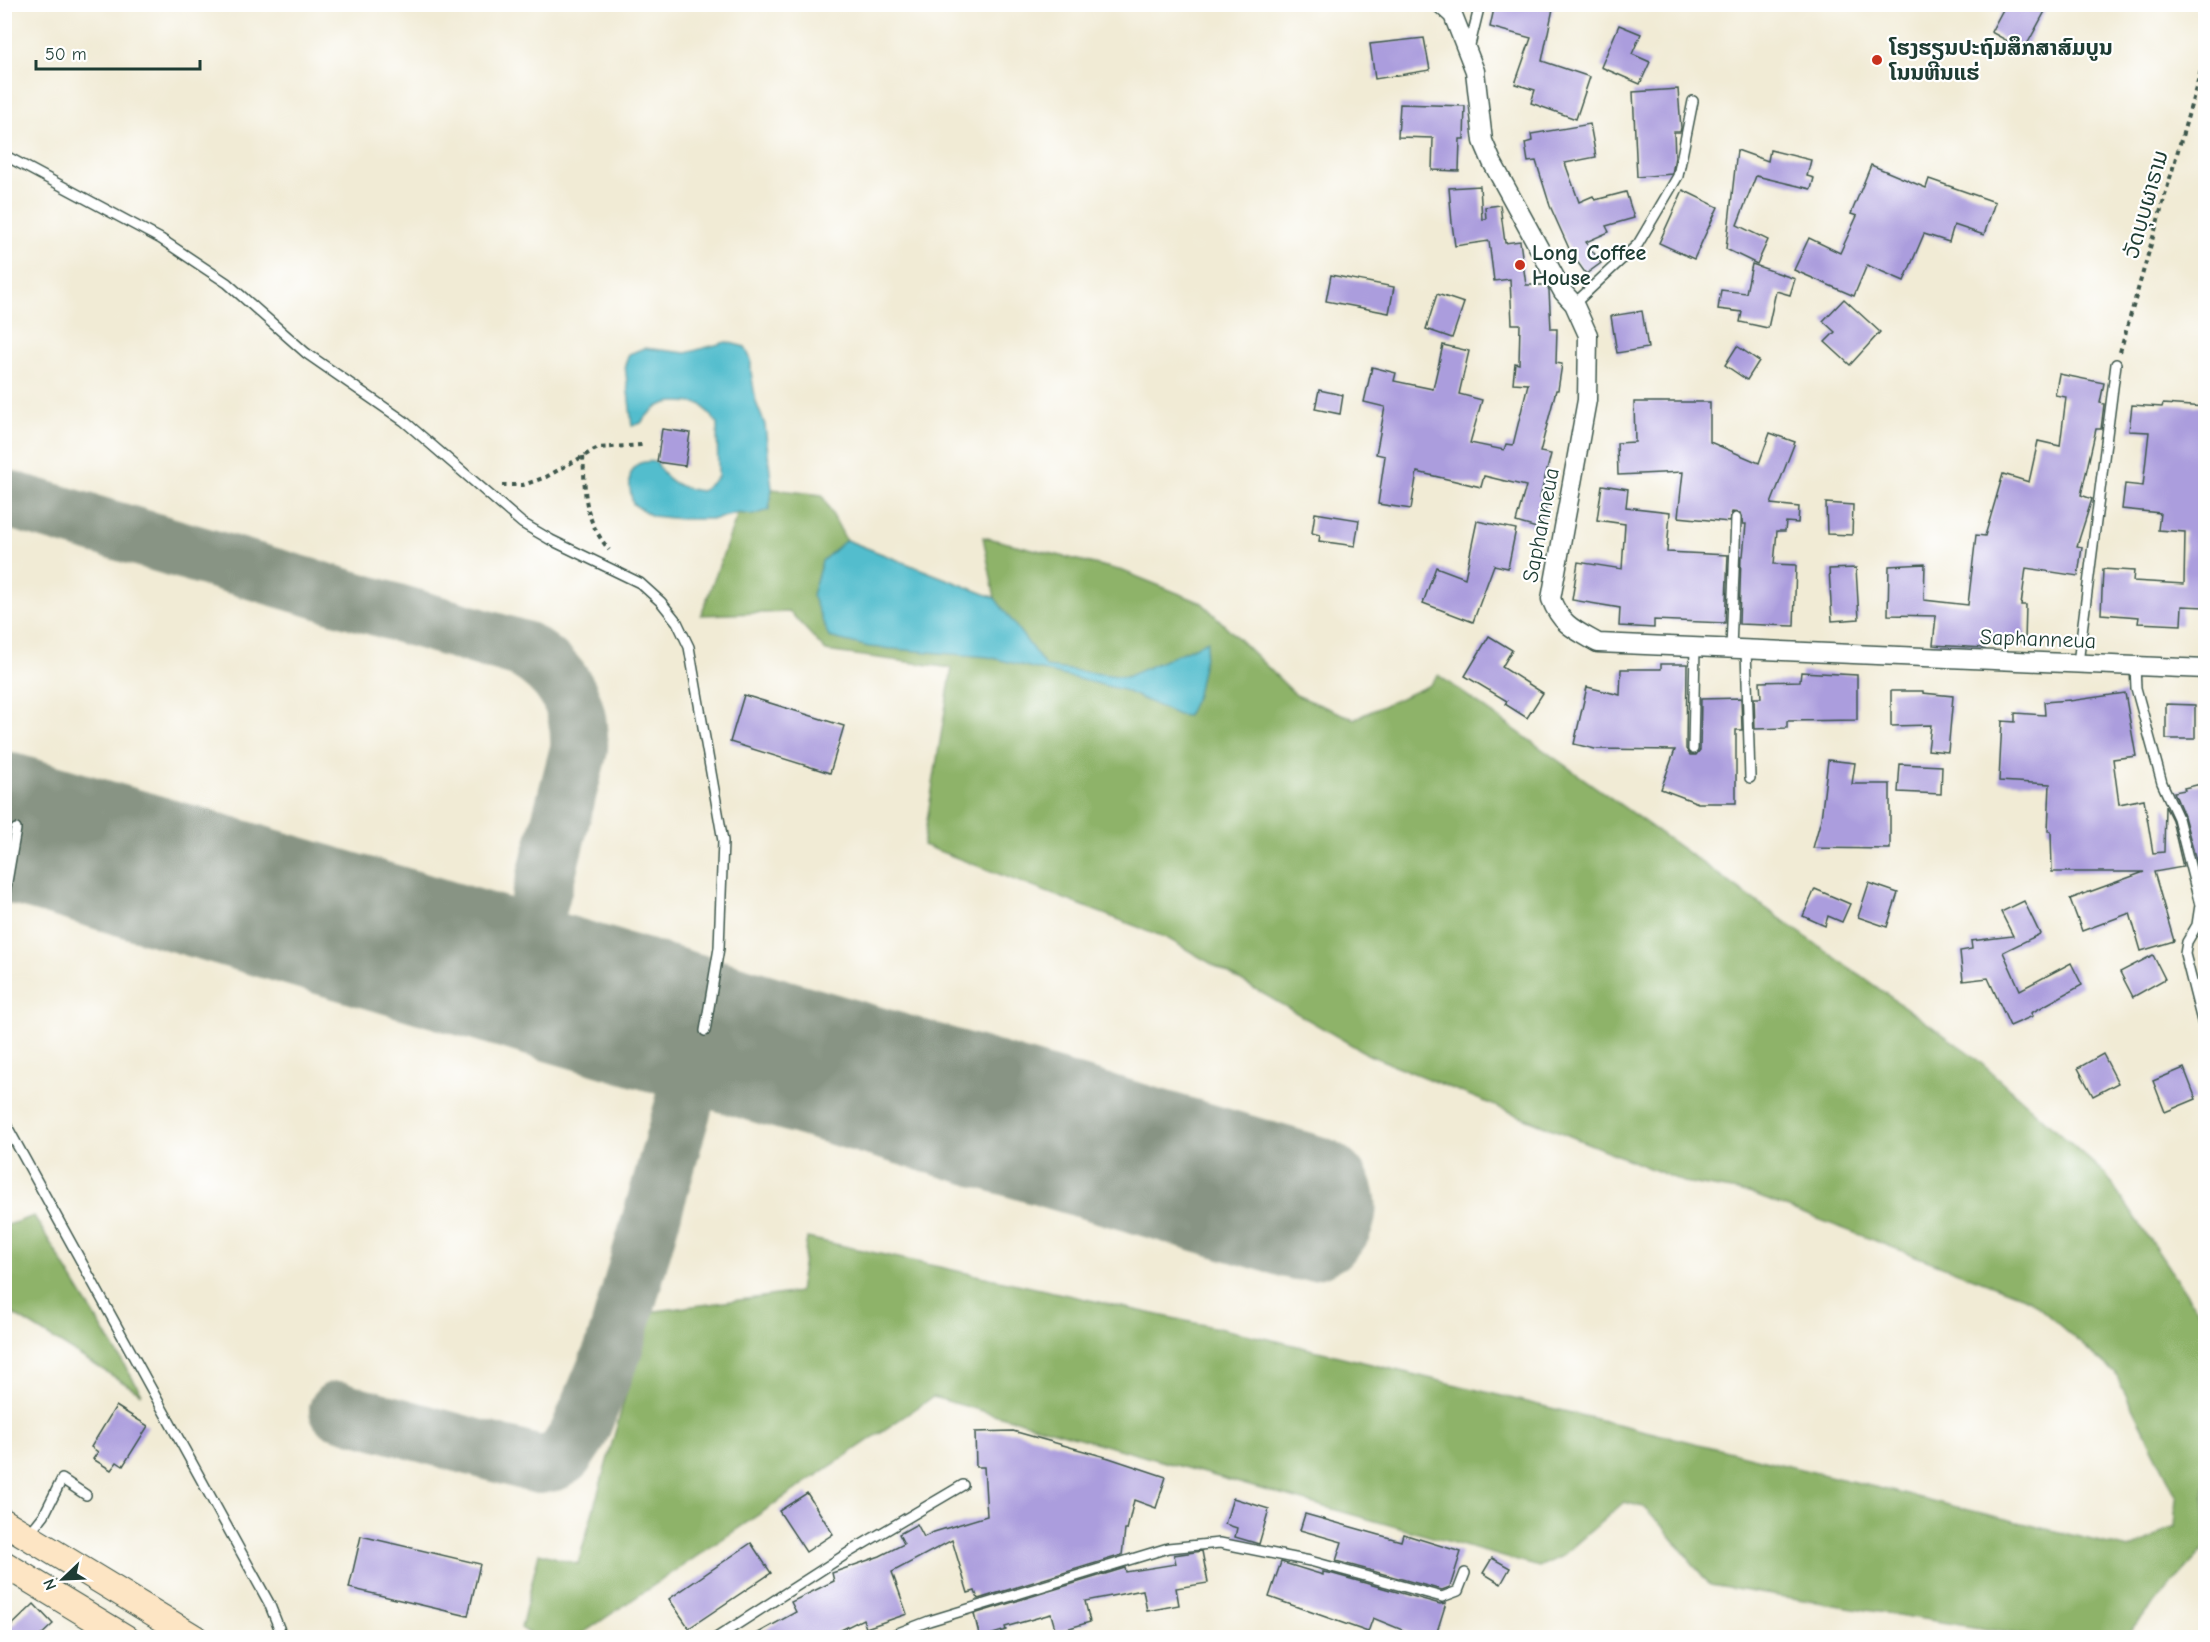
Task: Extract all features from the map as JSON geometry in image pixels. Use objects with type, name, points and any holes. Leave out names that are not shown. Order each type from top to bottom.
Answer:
[{"type":"street","name":"Saphanneua","points":[[1441,4],[1453,15],[1475,71],[1483,141],[1492,162],[1563,292],[1574,304],[1588,335],[1587,400],[1551,599],[1558,615],[1574,630],[1598,643],[2205,669]]},
{"type":"street","points":[[4,1522],[195,1638]]},
{"type":"street","points":[[4,1564],[126,1638]]},
{"type":"lane","points":[[1468,52],[1480,4]]},
{"type":"lane","points":[[1574,304],[1638,244],[1678,176],[1693,101]]},
{"type":"lane","points":[[4,155],[161,239],[227,283],[306,353],[404,420],[522,523],[551,540],[640,583],[661,602],[677,622],[689,646],[723,841],[719,948],[705,1031]]},
{"type":"lane","points":[[2078,663],[2116,364]]},
{"type":"lane","points":[[1736,518],[1739,649],[1750,778]]},
{"type":"lane","points":[[1693,749],[1695,647]]},
{"type":"lane","points":[[2135,666],[2136,688],[2162,783],[2178,818],[2200,905],[2196,925],[2187,942],[2185,954],[2204,1029]]},
{"type":"lane","points":[[4,899],[16,829]]},
{"type":"lane","points":[[4,1121],[269,1603],[283,1638]]},
{"type":"lane","points":[[28,1536],[44,1515],[62,1479],[86,1495]]},
{"type":"lane","points":[[716,1638],[851,1551],[963,1485]]},
{"type":"lane","points":[[885,1638],[1000,1598],[1179,1547],[1220,1543],[1310,1562],[1442,1597],[1458,1591],[1466,1574]]},
{"type":"path","name":"ວັດບຸບຜາຣາມ","points":[[2116,364],[2205,53]]},
{"type":"path","points":[[500,485],[523,485],[546,477],[598,448],[642,445]]},
{"type":"path","points":[[583,455],[587,515],[596,534],[631,579]]},
{"type":"green space","points":[[772,489],[822,495],[846,540],[995,598],[983,537],[1123,571],[1202,603],[1296,695],[1354,719],[1430,685],[1438,675],[1972,1055],[2106,1175],[2205,1321],[2205,1548],[2124,1637],[2036,1637],[1710,1585],[1664,1528],[1643,1507],[1624,1502],[1562,1556],[1539,1567],[933,1397],[577,1637],[535,1637],[521,1628],[539,1553],[578,1564],[649,1312],[799,1292],[807,1238],[1277,1341],[2129,1549],[2175,1526],[2177,1497],[2115,1373],[2029,1299],[1749,1193],[1684,1182],[1369,1055],[1167,938],[923,845],[952,668],[826,651],[790,612],[701,615],[738,513],[753,515],[769,510]]},
{"type":"green space","points":[[34,1216],[142,1394],[5,1309],[5,1226]]},
{"type":"water","points":[[726,342],[745,347],[751,360],[756,402],[765,425],[772,489],[769,510],[753,515],[738,513],[716,519],[652,516],[633,504],[630,479],[634,467],[647,462],[657,462],[664,475],[675,483],[702,491],[718,477],[717,423],[701,404],[675,402],[660,405],[641,423],[632,426],[625,365],[629,354],[644,348],[686,353]]},
{"type":"water","points":[[846,540],[995,598],[1046,667],[1126,677],[1208,641],[1197,695],[1187,716],[1178,715],[1123,690],[988,657],[869,647],[829,637],[812,595],[822,561]]},
{"type":"building","points":[[1495,4],[1554,4],[1542,61],[1590,77],[1576,119],[1531,103],[1535,90],[1515,84],[1531,38],[1490,27]]},
{"type":"building","points":[[2006,4],[2049,4],[2024,50],[1991,32]]},
{"type":"building","points":[[1619,25],[1641,34],[1632,54],[1650,62],[1640,84],[1601,67]]},
{"type":"building","points":[[1424,38],[1430,70],[1375,79],[1370,44]]},
{"type":"building","points":[[1678,89],[1681,128],[1680,132],[1674,132],[1675,157],[1672,174],[1637,177],[1633,92]]},
{"type":"building","points":[[1400,104],[1465,106],[1464,139],[1460,139],[1459,171],[1432,170],[1433,138],[1398,137]]},
{"type":"building","points":[[1590,124],[1596,157],[1565,163],[1579,202],[1593,196],[1595,200],[1626,192],[1634,218],[1606,226],[1609,232],[1586,242],[1601,263],[1586,274],[1571,253],[1550,206],[1536,161],[1528,162],[1525,143],[1532,141],[1531,134]]},
{"type":"building","points":[[1737,150],[1768,161],[1770,150],[1811,160],[1807,176],[1814,178],[1811,189],[1756,176],[1737,225],[1768,240],[1757,264],[1726,249]]},
{"type":"building","points":[[1871,165],[1926,188],[1929,179],[1995,202],[1984,235],[1954,225],[1949,242],[1924,234],[1904,281],[1867,265],[1854,296],[1794,270],[1809,238],[1840,253],[1857,216],[1851,214]]},
{"type":"building","points":[[1480,186],[1482,219],[1486,219],[1485,207],[1500,205],[1505,243],[1520,241],[1526,285],[1546,285],[1549,290],[1551,329],[1557,329],[1556,363],[1562,364],[1558,390],[1556,390],[1540,452],[1551,454],[1540,498],[1548,500],[1540,529],[1516,522],[1526,486],[1484,476],[1481,487],[1417,472],[1411,509],[1378,504],[1385,456],[1376,454],[1385,407],[1364,402],[1372,367],[1396,373],[1394,381],[1433,389],[1443,345],[1469,351],[1459,394],[1482,400],[1470,443],[1504,450],[1506,444],[1513,445],[1528,384],[1513,383],[1515,363],[1519,364],[1520,324],[1512,324],[1510,279],[1494,281],[1489,241],[1455,246],[1452,223],[1449,188]]},
{"type":"building","points":[[1683,190],[1718,207],[1694,259],[1659,243]]},
{"type":"building","points":[[1752,264],[1795,279],[1790,295],[1776,291],[1768,328],[1740,322],[1742,312],[1718,309],[1721,290],[1746,293]]},
{"type":"building","points":[[1331,275],[1394,287],[1389,313],[1326,301]]},
{"type":"building","points":[[1437,294],[1464,303],[1452,338],[1426,329]]},
{"type":"building","points":[[1844,299],[1880,332],[1850,365],[1825,342],[1835,332],[1823,321]]},
{"type":"building","points":[[1642,311],[1648,348],[1617,353],[1611,316]]},
{"type":"building","points":[[1737,346],[1759,361],[1747,380],[1725,365]]},
{"type":"building","points":[[2059,374],[2104,383],[2100,403],[2104,404],[2101,429],[2096,429],[2081,495],[2092,499],[2077,546],[2082,547],[2078,576],[2026,568],[2021,605],[2026,605],[2025,642],[1986,640],[1985,648],[1933,645],[1936,616],[1888,615],[1889,566],[1925,564],[1924,600],[1968,605],[1976,535],[1985,536],[2003,474],[2029,482],[2038,441],[2060,446],[2066,397],[2055,395]]},
{"type":"building","points":[[1319,390],[1343,395],[1340,414],[1315,409]]},
{"type":"building","points":[[1634,402],[1710,402],[1710,442],[1759,463],[1770,433],[1795,442],[1771,504],[1799,507],[1798,523],[1786,522],[1785,531],[1777,531],[1774,564],[1796,565],[1794,626],[1739,624],[1741,556],[1743,556],[1746,524],[1743,524],[1740,513],[1732,512],[1729,522],[1678,517],[1683,472],[1618,475],[1617,443],[1635,442]]},
{"type":"building","points":[[2163,404],[2205,407],[2205,607],[2182,606],[2181,625],[2138,623],[2139,617],[2101,614],[2103,569],[2134,571],[2133,581],[2184,584],[2185,532],[2158,530],[2160,513],[2122,509],[2125,484],[2143,486],[2149,432],[2129,431],[2132,405],[2162,407]]},
{"type":"building","points":[[662,429],[690,433],[685,466],[657,462]]},
{"type":"building","points":[[1602,485],[1628,489],[1626,507],[1670,512],[1667,552],[1728,555],[1725,623],[1654,620],[1654,628],[1619,626],[1620,608],[1572,600],[1578,562],[1622,569],[1625,524],[1597,520]]},
{"type":"building","points":[[1826,503],[1853,505],[1852,535],[1827,534]]},
{"type":"building","points":[[1315,513],[1359,520],[1355,546],[1319,541],[1320,535],[1312,533]]},
{"type":"building","points":[[1477,521],[1516,529],[1508,568],[1494,565],[1473,622],[1423,603],[1436,567],[1465,578]]},
{"type":"building","points":[[1856,568],[1859,619],[1832,621],[1829,569]]},
{"type":"building","points":[[1489,636],[1512,650],[1502,667],[1543,693],[1527,718],[1505,704],[1507,701],[1465,676]]},
{"type":"building","points":[[1661,664],[1687,664],[1686,749],[1690,755],[1696,755],[1700,750],[1701,699],[1741,698],[1742,730],[1736,730],[1736,803],[1698,803],[1661,789],[1675,750],[1595,749],[1574,744],[1587,687],[1620,695],[1621,669],[1661,669]]},
{"type":"building","points":[[1801,672],[1857,675],[1857,720],[1787,721],[1787,728],[1755,729],[1754,698],[1761,698],[1760,682],[1800,681]]},
{"type":"building","points":[[1891,691],[1923,691],[1923,693],[1953,696],[1948,752],[1928,750],[1931,725],[1891,726]]},
{"type":"building","points":[[2125,693],[2136,756],[2113,759],[2119,804],[2144,799],[2153,853],[2164,852],[2165,806],[2172,820],[2183,867],[2154,872],[2174,941],[2141,951],[2130,913],[2082,931],[2070,899],[2144,872],[2052,872],[2051,831],[2048,831],[2050,784],[1999,781],[2002,721],[2015,722],[2015,713],[2045,715],[2044,702],[2070,701]]},
{"type":"building","points":[[744,695],[844,726],[830,773],[730,742]]},
{"type":"building","points":[[2166,704],[2195,705],[2195,739],[2166,739]]},
{"type":"building","points":[[1828,760],[1855,763],[1852,784],[1890,784],[1890,849],[1813,848],[1821,819]]},
{"type":"building","points":[[1900,764],[1942,766],[1941,794],[1898,792]]},
{"type":"building","points":[[2205,783],[2205,862],[2197,864],[2184,816],[2174,792]]},
{"type":"building","points":[[1869,883],[1898,893],[1887,927],[1858,917]]},
{"type":"building","points":[[1815,889],[1850,904],[1842,922],[1828,916],[1825,926],[1803,916]]},
{"type":"building","points":[[2024,901],[2040,934],[2003,952],[2020,990],[2071,963],[2082,985],[2031,1013],[2033,1016],[2010,1026],[1988,978],[1963,981],[1960,951],[1972,949],[1971,941],[2013,936],[2001,912]]},
{"type":"building","points":[[2153,955],[2165,979],[2133,997],[2120,972]]},
{"type":"building","points":[[2103,1054],[2118,1083],[2093,1096],[2078,1068]]},
{"type":"building","points":[[2184,1068],[2196,1099],[2165,1112],[2153,1081]]},
{"type":"building","points":[[116,1406],[148,1426],[123,1466],[117,1462],[111,1470],[93,1459],[98,1452],[91,1447]]},
{"type":"building","points":[[1013,1431],[1166,1477],[1156,1508],[1134,1500],[1127,1530],[1125,1530],[1122,1555],[978,1599],[975,1591],[968,1593],[952,1540],[892,1572],[907,1614],[866,1628],[863,1619],[825,1638],[749,1638],[796,1612],[791,1602],[834,1581],[832,1573],[880,1556],[904,1544],[899,1534],[917,1524],[924,1537],[987,1516],[984,1467],[976,1467],[975,1432]]},
{"type":"building","points":[[807,1493],[833,1534],[806,1552],[779,1511]]},
{"type":"building","points":[[1233,1498],[1269,1509],[1259,1544],[1235,1537],[1237,1528],[1225,1524]]},
{"type":"building","points":[[1305,1514],[1401,1541],[1403,1534],[1461,1552],[1450,1587],[1442,1590],[1336,1561],[1342,1542],[1300,1530]]},
{"type":"building","points":[[361,1536],[480,1564],[468,1616],[349,1588]]},
{"type":"building","points":[[751,1543],[771,1573],[689,1628],[669,1599]]},
{"type":"building","points":[[1202,1551],[1208,1583],[1176,1588],[1179,1605],[1147,1611],[1143,1590],[1085,1601],[1090,1622],[1056,1632],[1051,1614],[1005,1627],[1006,1630],[980,1638],[974,1614],[1125,1568],[1126,1572],[1176,1564],[1174,1555]]},
{"type":"building","points":[[1492,1558],[1510,1568],[1501,1584],[1483,1573]]},
{"type":"building","points":[[1281,1562],[1323,1575],[1323,1572],[1333,1574],[1440,1604],[1446,1603],[1435,1638],[1422,1638],[1373,1618],[1368,1632],[1269,1597]]},
{"type":"building","points":[[34,1604],[53,1624],[38,1638],[4,1638],[4,1633]]},
{"type":"taxiway","points":[[4,498],[524,650],[549,669],[559,679],[573,704],[577,717],[579,749],[520,977]]},
{"type":"taxiway","points":[[338,1410],[539,1465],[554,1462],[564,1456],[578,1435],[613,1351],[705,1031]]},
{"type":"runway","points":[[4,826],[1303,1207]]},
{"type":"place","name":"ໂຮງຮຽນປະຖົມສຶກສາສົມບູນ ໂນນຫີນແຮ່","points":[[1877,60]]},
{"type":"place","name":"Long Coffee House","points":[[1520,265]]}]
